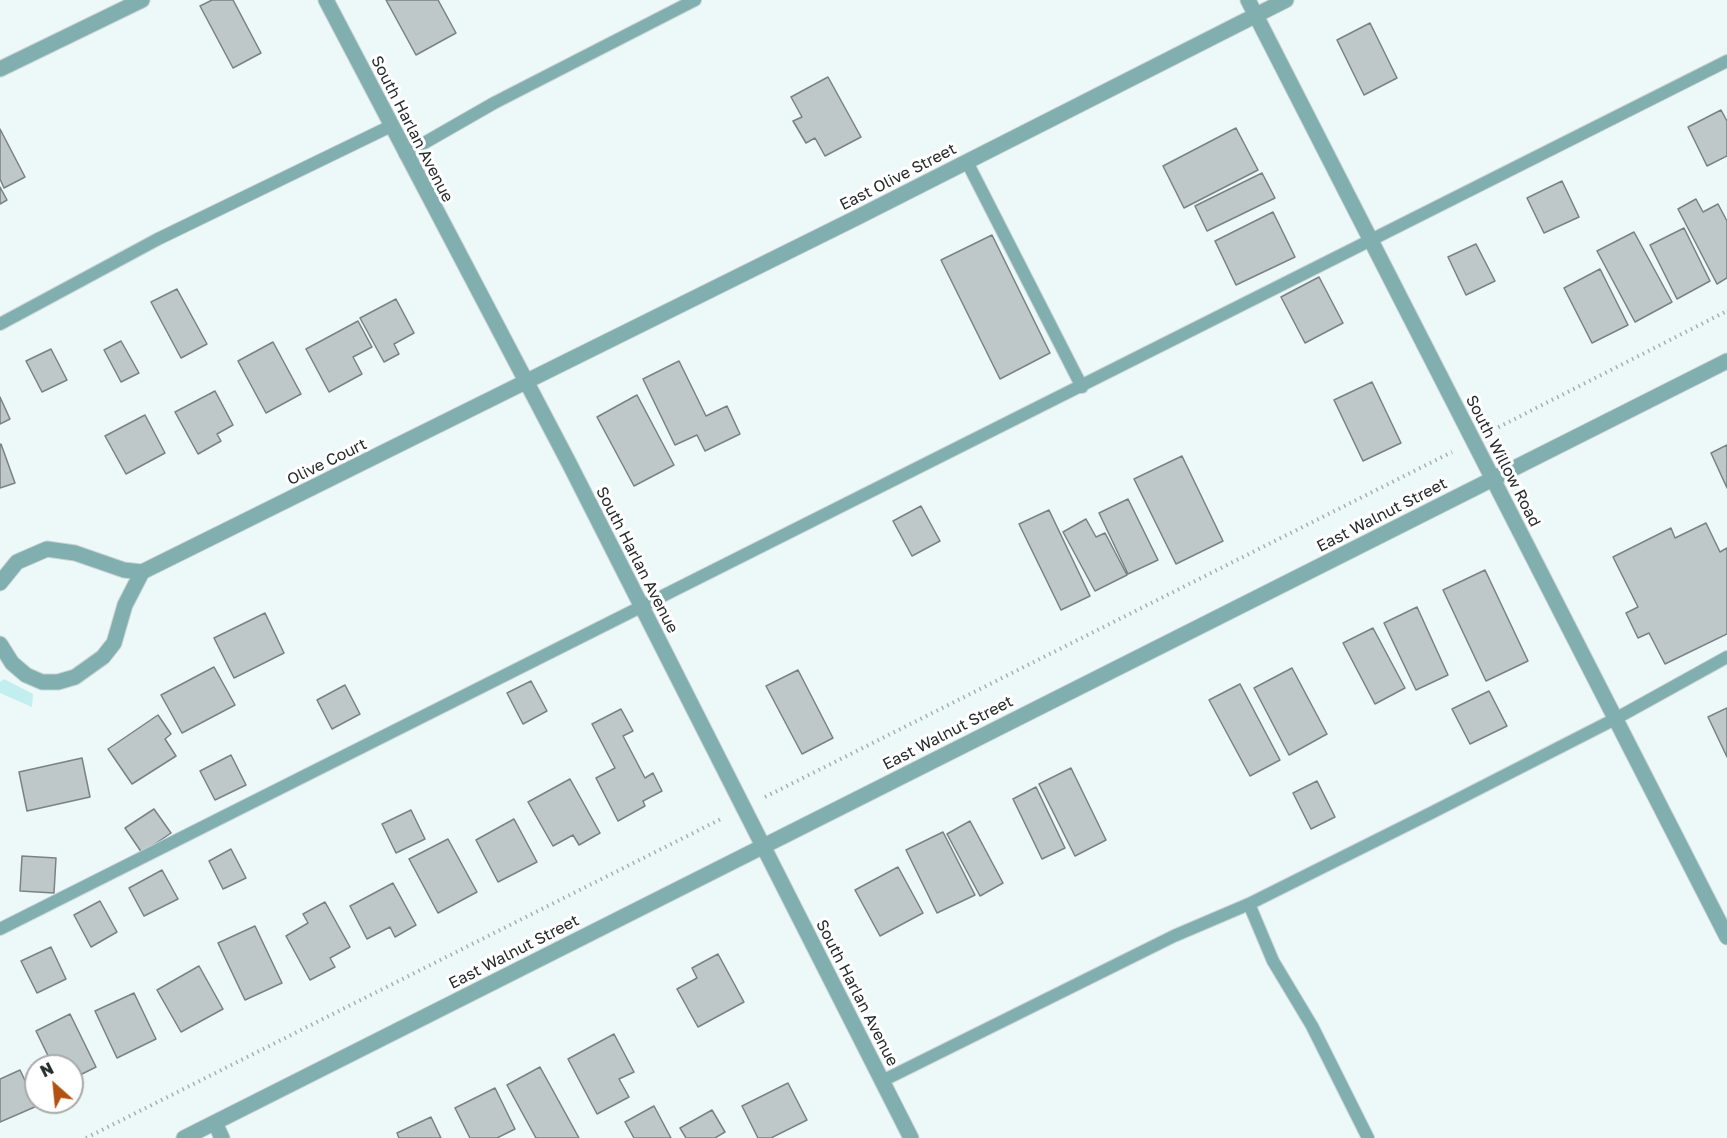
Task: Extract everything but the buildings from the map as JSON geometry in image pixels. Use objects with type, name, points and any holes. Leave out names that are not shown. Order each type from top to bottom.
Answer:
[{"type":"street","points":[[0,69],[142,0]]},
{"type":"street","name":"South Harlan Avenue","points":[[326,0],[642,608],[911,1138]]},
{"type":"street","name":"South Willow Road","points":[[1248,0],[1727,937]]},
{"type":"street","name":"East Olive Street","points":[[526,383],[1286,0]]},
{"type":"street","name":"East Walnut Street","points":[[184,1138],[1727,361]]},
{"type":"street","name":"Olive Court","points":[[142,572],[526,383]]},
{"type":"street","points":[[0,583],[17,562],[47,549],[75,553],[124,570],[142,572],[125,605],[114,643],[103,657],[75,677],[58,682],[34,678],[12,663],[0,644]]},
{"type":"street","points":[[215,1123],[222,1138]]},
{"type":"lane","points":[[405,154],[494,103],[695,0]]},
{"type":"lane","points":[[0,929],[1371,242],[1727,61]]},
{"type":"lane","points":[[0,324],[158,239],[390,126]]},
{"type":"lane","points":[[967,162],[1082,387]]},
{"type":"lane","points":[[882,1081],[1174,936],[1249,904],[1615,719],[1727,657]]},
{"type":"lane","points":[[1249,904],[1273,961],[1312,1026],[1368,1138]]},
{"type":"path","points":[[1499,427],[1727,311]]},
{"type":"path","points":[[763,798],[1441,458]]},
{"type":"path","points":[[86,1138],[716,821]]},
{"type":"shaded area","points":[[4,679],[33,694],[32,707],[0,693],[0,682]]}]
